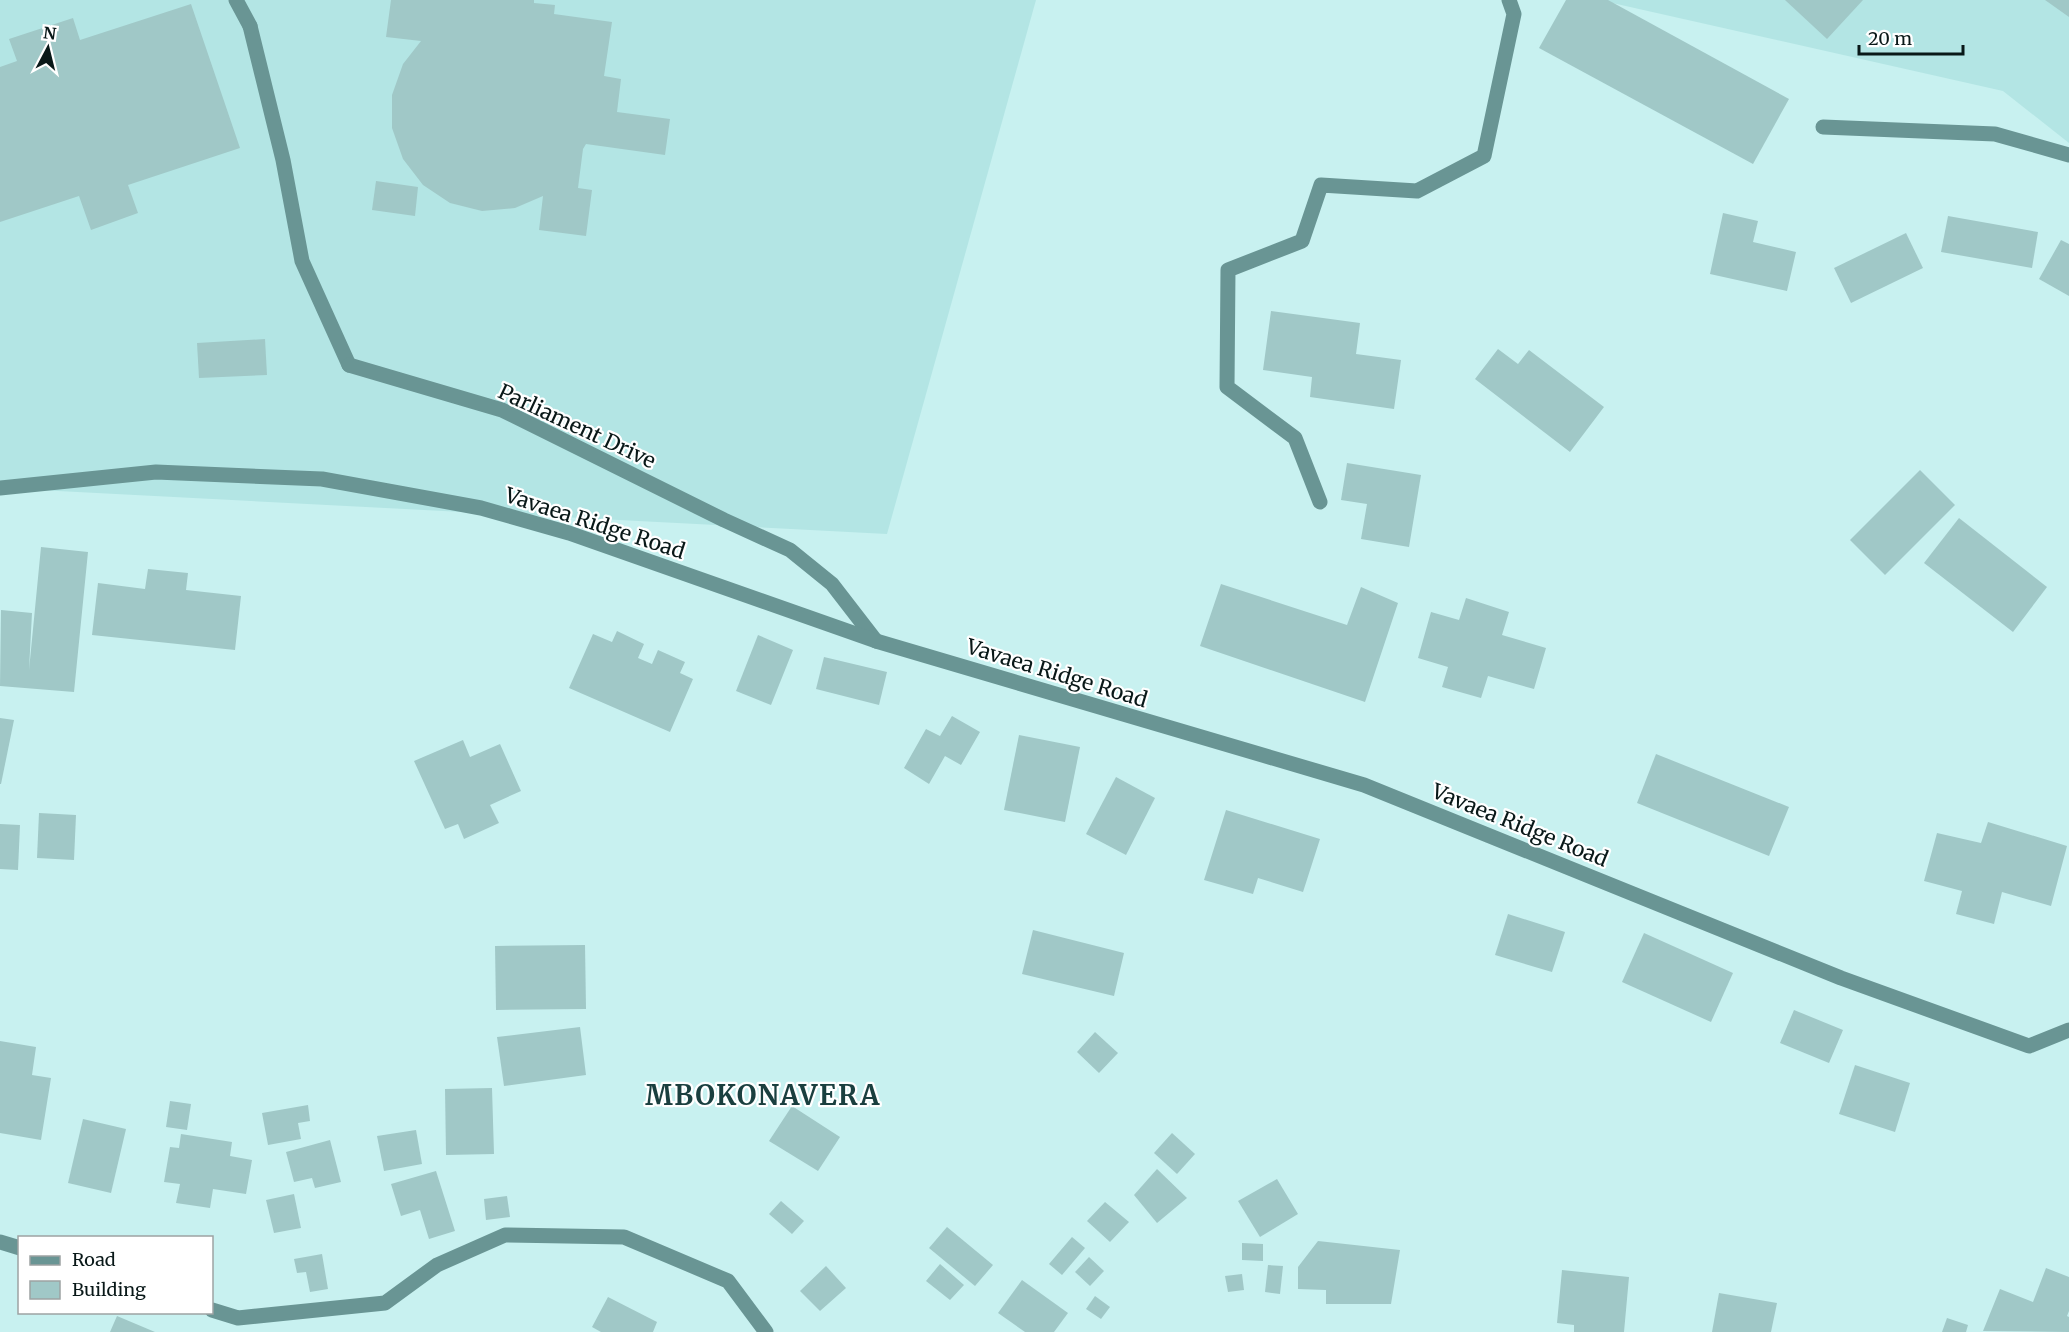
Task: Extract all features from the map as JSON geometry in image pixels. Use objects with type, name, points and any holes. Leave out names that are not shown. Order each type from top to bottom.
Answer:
[{"type":"street","name":"Parliament Drive","points":[[236,0],[250,26],[283,160],[302,261],[349,365],[502,410],[724,520],[790,550],[832,584],[876,641]]},
{"type":"street","points":[[1320,502],[1295,438],[1227,387],[1228,270],[1302,241],[1321,185],[1417,191],[1484,156],[1514,14],[1509,0]]},
{"type":"street","points":[[1823,128],[1995,134],[2069,155]]},
{"type":"street","name":"Vavaea Ridge Road","points":[[0,488],[156,472],[333,481],[481,508],[568,532],[876,641],[1364,785],[1841,978],[2029,1046],[2069,1030]]},
{"type":"street","points":[[213,1310],[237,1318],[385,1303],[437,1265],[505,1235],[624,1237],[728,1281],[766,1332]]},
{"type":"street","points":[[0,1242],[18,1247]]},
{"type":"shaded area","points":[[0,0],[1036,0],[887,534],[0,488]]},
{"type":"shaded area","points":[[1599,0],[2069,0],[2069,143],[2003,91]]},
{"type":"building","points":[[391,0],[534,0],[534,3],[555,5],[554,14],[612,22],[604,76],[621,79],[617,112],[670,119],[665,155],[586,144],[583,149],[578,188],[592,190],[586,236],[539,230],[543,196],[515,208],[482,211],[450,203],[423,185],[403,159],[392,128],[392,95],[403,64],[421,41],[386,37]]},
{"type":"building","points":[[1566,0],[1608,0],[1789,99],[1753,164],[1539,48]]},
{"type":"building","points":[[1785,0],[1863,0],[1827,39]]},
{"type":"building","points":[[2045,0],[2069,0],[2069,17]]},
{"type":"building","points":[[191,4],[240,148],[128,185],[138,213],[91,230],[79,196],[0,222],[0,67],[17,61],[9,39],[73,18],[80,40]]},
{"type":"building","points":[[376,181],[418,187],[415,216],[372,210]]},
{"type":"building","points":[[1723,213],[1758,221],[1753,242],[1796,252],[1787,291],[1710,274]]},
{"type":"building","points":[[1948,216],[2038,232],[2032,268],[1941,252]]},
{"type":"building","points":[[1906,233],[1923,268],[1851,303],[1834,268]]},
{"type":"building","points":[[2061,240],[2069,244],[2069,296],[2039,279]]},
{"type":"building","points":[[1271,311],[1360,323],[1356,354],[1401,360],[1394,409],[1310,397],[1312,377],[1263,370]]},
{"type":"building","points":[[265,339],[267,375],[199,378],[197,343]]},
{"type":"building","points":[[1498,349],[1518,364],[1529,350],[1604,407],[1570,452],[1475,379]]},
{"type":"building","points":[[1347,463],[1421,475],[1409,547],[1361,539],[1367,504],[1341,500]]},
{"type":"building","points":[[1920,470],[1955,505],[1885,575],[1850,540]]},
{"type":"building","points":[[1959,518],[2047,587],[2013,632],[1924,563]]},
{"type":"building","points":[[41,547],[88,552],[74,692],[0,686],[1,610],[32,613],[29,670]]},
{"type":"building","points":[[148,569],[188,573],[186,590],[241,596],[235,650],[92,635],[98,583],[145,589]]},
{"type":"building","points":[[1221,584],[1347,625],[1361,587],[1398,603],[1365,702],[1200,646]]},
{"type":"building","points":[[1466,598],[1509,612],[1502,635],[1546,648],[1534,689],[1488,676],[1481,698],[1442,687],[1448,667],[1418,658],[1431,612],[1459,620]]},
{"type":"building","points":[[617,631],[644,644],[638,658],[652,664],[658,650],[685,662],[680,673],[693,679],[670,732],[569,688],[593,634],[612,642]]},
{"type":"building","points":[[758,635],[793,650],[771,705],[736,691]]},
{"type":"building","points":[[824,657],[887,672],[879,705],[816,689]]},
{"type":"building","points":[[952,716],[980,732],[961,765],[945,756],[929,784],[904,768],[926,729],[940,736]]},
{"type":"building","points":[[0,718],[14,720],[1,784],[0,784]]},
{"type":"building","points":[[1019,735],[1080,747],[1065,822],[1004,810]]},
{"type":"building","points":[[463,740],[470,757],[500,744],[521,791],[490,805],[499,823],[464,839],[458,824],[445,829],[414,761]]},
{"type":"building","points":[[1656,754],[1789,807],[1769,856],[1637,803]]},
{"type":"building","points":[[1116,777],[1155,798],[1126,855],[1086,834]]},
{"type":"building","points":[[1226,810],[1320,839],[1303,892],[1258,878],[1253,894],[1204,880]]},
{"type":"building","points":[[39,813],[76,815],[74,860],[37,858]]},
{"type":"building","points":[[1988,822],[2067,846],[2051,906],[2002,892],[1994,924],[1956,914],[1962,891],[1924,881],[1937,833],[1981,843]]},
{"type":"building","points":[[0,824],[20,825],[18,870],[0,869]]},
{"type":"building","points":[[1508,914],[1565,932],[1552,972],[1495,955]]},
{"type":"building","points":[[1033,930],[1124,953],[1114,996],[1022,974]]},
{"type":"building","points":[[1644,933],[1733,973],[1711,1022],[1622,982]]},
{"type":"building","points":[[585,945],[586,1009],[496,1010],[495,946]]},
{"type":"building","points":[[1794,1010],[1843,1030],[1829,1063],[1780,1043]]},
{"type":"building","points":[[580,1027],[586,1075],[504,1086],[497,1037]]},
{"type":"building","points":[[1095,1032],[1118,1053],[1099,1073],[1077,1052]]},
{"type":"building","points":[[0,1041],[36,1047],[32,1075],[51,1078],[41,1140],[0,1133]]},
{"type":"building","points":[[1855,1065],[1910,1083],[1895,1132],[1839,1114]]},
{"type":"building","points":[[492,1088],[494,1154],[446,1155],[445,1089]]},
{"type":"building","points":[[170,1101],[191,1104],[187,1130],[166,1127]]},
{"type":"building","points":[[308,1105],[310,1121],[298,1123],[301,1139],[268,1145],[262,1113]]},
{"type":"building","points":[[792,1106],[840,1137],[818,1171],[769,1141]]},
{"type":"building","points":[[83,1119],[126,1129],[111,1193],[68,1183]]},
{"type":"building","points":[[416,1130],[422,1164],[384,1171],[377,1136]]},
{"type":"building","points":[[1172,1133],[1195,1154],[1177,1174],[1154,1153]]},
{"type":"building","points":[[181,1134],[232,1142],[230,1156],[252,1160],[246,1194],[213,1189],[210,1208],[176,1203],[180,1184],[164,1182],[170,1147],[179,1148]]},
{"type":"building","points":[[330,1140],[341,1182],[315,1188],[312,1178],[294,1182],[286,1152]]},
{"type":"building","points":[[1157,1169],[1187,1198],[1157,1223],[1134,1195]]},
{"type":"building","points":[[436,1171],[455,1231],[429,1239],[420,1210],[401,1216],[391,1184]]},
{"type":"building","points":[[1277,1179],[1298,1214],[1260,1237],[1238,1201]]},
{"type":"building","points":[[294,1194],[301,1228],[274,1233],[266,1200]]},
{"type":"building","points":[[507,1196],[510,1217],[486,1220],[484,1199]]},
{"type":"building","points":[[781,1201],[804,1221],[792,1234],[769,1214]]},
{"type":"building","points":[[1105,1202],[1129,1222],[1110,1242],[1087,1221]]},
{"type":"building","points":[[947,1227],[993,1265],[975,1286],[929,1248]]},
{"type":"building","points":[[1072,1237],[1085,1248],[1062,1275],[1049,1264]]},
{"type":"building","points":[[1318,1241],[1400,1250],[1391,1304],[1326,1304],[1326,1290],[1298,1289],[1298,1267]]},
{"type":"building","points":[[1242,1243],[1263,1244],[1263,1261],[1242,1260]]},
{"type":"building","points":[[322,1254],[328,1289],[310,1292],[306,1272],[297,1273],[294,1259]]},
{"type":"building","points":[[1089,1257],[1104,1271],[1090,1286],[1075,1272]]},
{"type":"building","points":[[940,1264],[964,1285],[950,1300],[926,1281]]},
{"type":"building","points":[[1268,1265],[1283,1266],[1280,1294],[1265,1292]]},
{"type":"building","points":[[826,1266],[846,1288],[820,1311],[800,1291]]},
{"type":"building","points":[[2046,1268],[2069,1277],[2067,1316],[2069,1317],[2069,1332],[1983,1331],[2000,1289],[2033,1302]]},
{"type":"building","points":[[1562,1270],[1629,1277],[1624,1332],[1574,1332],[1574,1325],[1557,1323]]},
{"type":"building","points":[[1242,1274],[1244,1290],[1228,1292],[1225,1276]]},
{"type":"building","points":[[1022,1280],[1068,1313],[1054,1332],[1025,1332],[998,1313]]},
{"type":"building","points":[[1719,1293],[1777,1303],[1771,1332],[1712,1332]]},
{"type":"building","points":[[1095,1296],[1110,1307],[1101,1319],[1086,1309]]},
{"type":"building","points":[[608,1297],[657,1322],[653,1332],[601,1332],[592,1327]]},
{"type":"building","points":[[117,1316],[155,1332],[110,1332]]},
{"type":"building","points":[[1947,1318],[1968,1325],[1966,1332],[1942,1332]]},
{"type":"district","name":"MBOKONAVERA","points":[[763,1095]]}]
